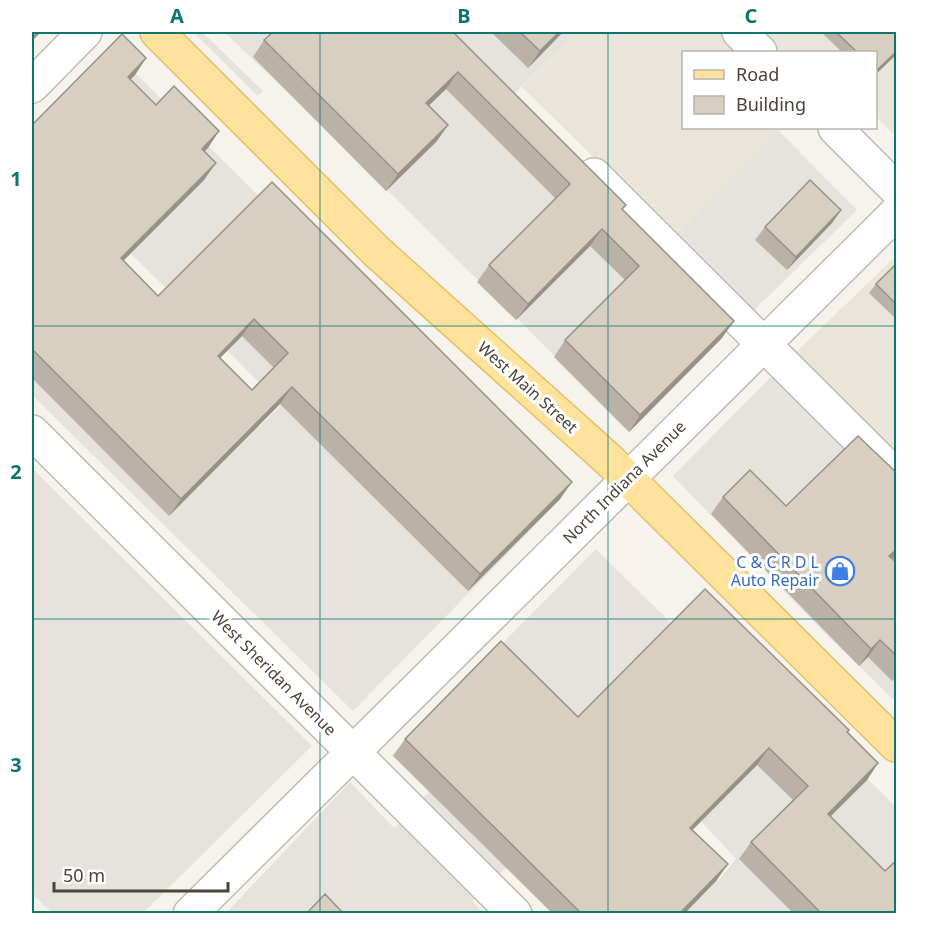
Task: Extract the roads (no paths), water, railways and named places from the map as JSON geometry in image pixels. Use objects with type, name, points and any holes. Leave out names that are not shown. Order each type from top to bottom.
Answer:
[{"type":"main road","name":"West Main Street","points":[[157,32],[376,251],[627,478],[897,745]]},
{"type":"street","points":[[32,86],[85,32]]},
{"type":"street","points":[[739,32],[759,51]]},
{"type":"street","points":[[836,129],[897,189]]},
{"type":"street","points":[[578,158],[897,476]]},
{"type":"street","name":"North Indiana Avenue","points":[[190,914],[627,478],[897,213]]},
{"type":"street","name":"West Sheridan Avenue","points":[[32,432],[515,914]]},
{"type":"place","name":"C & C R D L Auto Repair","points":[[840,571]]}]
